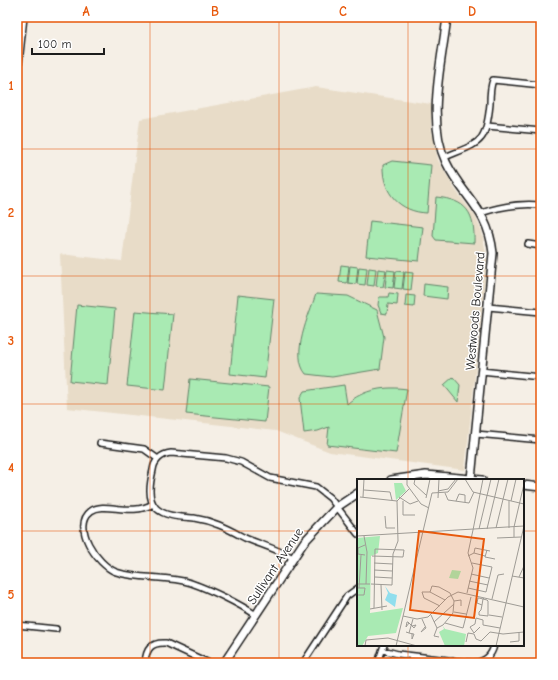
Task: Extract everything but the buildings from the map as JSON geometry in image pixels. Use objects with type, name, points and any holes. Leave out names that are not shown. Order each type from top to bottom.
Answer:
[{"type":"street","points":[[17,72],[23,17]]},
{"type":"street","name":"Westwoods Boulevard","points":[[447,17],[436,115],[438,133],[444,158],[456,179],[481,213],[490,236],[493,253],[471,479]]},
{"type":"street","points":[[444,158],[477,142],[482,137],[487,126],[490,93],[492,81],[494,79],[541,84]]},
{"type":"street","points":[[487,126],[541,131]]},
{"type":"street","points":[[481,213],[499,207],[518,204],[541,205]]},
{"type":"street","points":[[528,244],[541,246]]},
{"type":"street","points":[[488,307],[541,312]]},
{"type":"street","points":[[481,371],[541,377]]},
{"type":"street","points":[[476,434],[541,440]]},
{"type":"street","points":[[100,443],[144,449],[158,459]]},
{"type":"street","points":[[293,558],[276,548],[246,538],[223,525],[208,520],[168,514],[159,511],[153,504],[150,492],[153,466],[158,459],[167,453],[175,452],[233,460],[270,478],[316,487],[324,492],[357,533]]},
{"type":"street","points":[[398,479],[426,475],[471,479]]},
{"type":"street","points":[[524,485],[541,487]]},
{"type":"street","name":"Sullivant Avenue","points":[[224,663],[293,558],[314,530],[337,507],[357,494]]},
{"type":"street","points":[[153,504],[138,510],[103,508],[93,509],[85,519],[86,535],[93,554],[107,568],[126,574],[190,582],[241,605],[256,615]]},
{"type":"street","points":[[303,663],[347,596],[357,589]]},
{"type":"street","points":[[17,625],[56,629]]},
{"type":"street","points":[[145,663],[150,647],[159,643],[166,643],[209,663]]},
{"type":"street","points":[[378,663],[383,647],[398,654],[472,662],[486,661],[494,646]]},
{"type":"shaded area","points":[[316,87],[431,104],[431,127],[438,160],[454,188],[475,216],[482,232],[487,260],[465,470],[330,452],[276,431],[67,408],[60,254],[122,261],[140,119]]},
{"type":"green space","points":[[392,161],[431,165],[427,213],[417,212],[401,205],[389,192],[383,175],[383,165]]},
{"type":"green space","points":[[436,197],[455,201],[467,210],[471,216],[473,224],[474,243],[436,240],[433,236]]},
{"type":"green space","points":[[370,221],[423,227],[419,261],[366,256]]},
{"type":"green space","points":[[341,265],[349,266],[347,283],[339,282]]},
{"type":"green space","points":[[350,266],[358,267],[356,284],[348,283]]},
{"type":"green space","points":[[359,267],[367,268],[365,285],[357,284]]},
{"type":"green space","points":[[369,268],[376,269],[374,286],[367,285]]},
{"type":"green space","points":[[378,269],[386,270],[383,287],[376,286]]},
{"type":"green space","points":[[387,270],[395,271],[393,288],[385,287]]},
{"type":"green space","points":[[396,271],[404,272],[402,289],[394,288]]},
{"type":"green space","points":[[405,272],[413,273],[411,290],[403,289]]},
{"type":"green space","points":[[424,284],[448,287],[447,299],[423,296]]},
{"type":"green space","points":[[389,293],[398,294],[397,305],[388,304],[387,314],[381,313],[378,305],[379,297],[388,297]]},
{"type":"green space","points":[[316,294],[348,296],[377,310],[384,337],[380,369],[332,377],[306,374],[302,366],[300,346],[302,335]]},
{"type":"green space","points":[[238,295],[274,299],[265,378],[230,374]]},
{"type":"green space","points":[[406,295],[415,296],[414,307],[405,306]]},
{"type":"green space","points":[[77,305],[115,309],[108,385],[70,381]]},
{"type":"green space","points":[[135,311],[173,314],[165,390],[127,386]]},
{"type":"green space","points":[[453,377],[460,385],[458,402],[444,385]]},
{"type":"green space","points":[[190,379],[269,387],[265,422],[186,414]]},
{"type":"green space","points":[[344,385],[347,404],[360,395],[383,388],[407,389],[396,453],[327,445],[329,427],[318,431],[304,433],[300,398],[304,391]]}]
